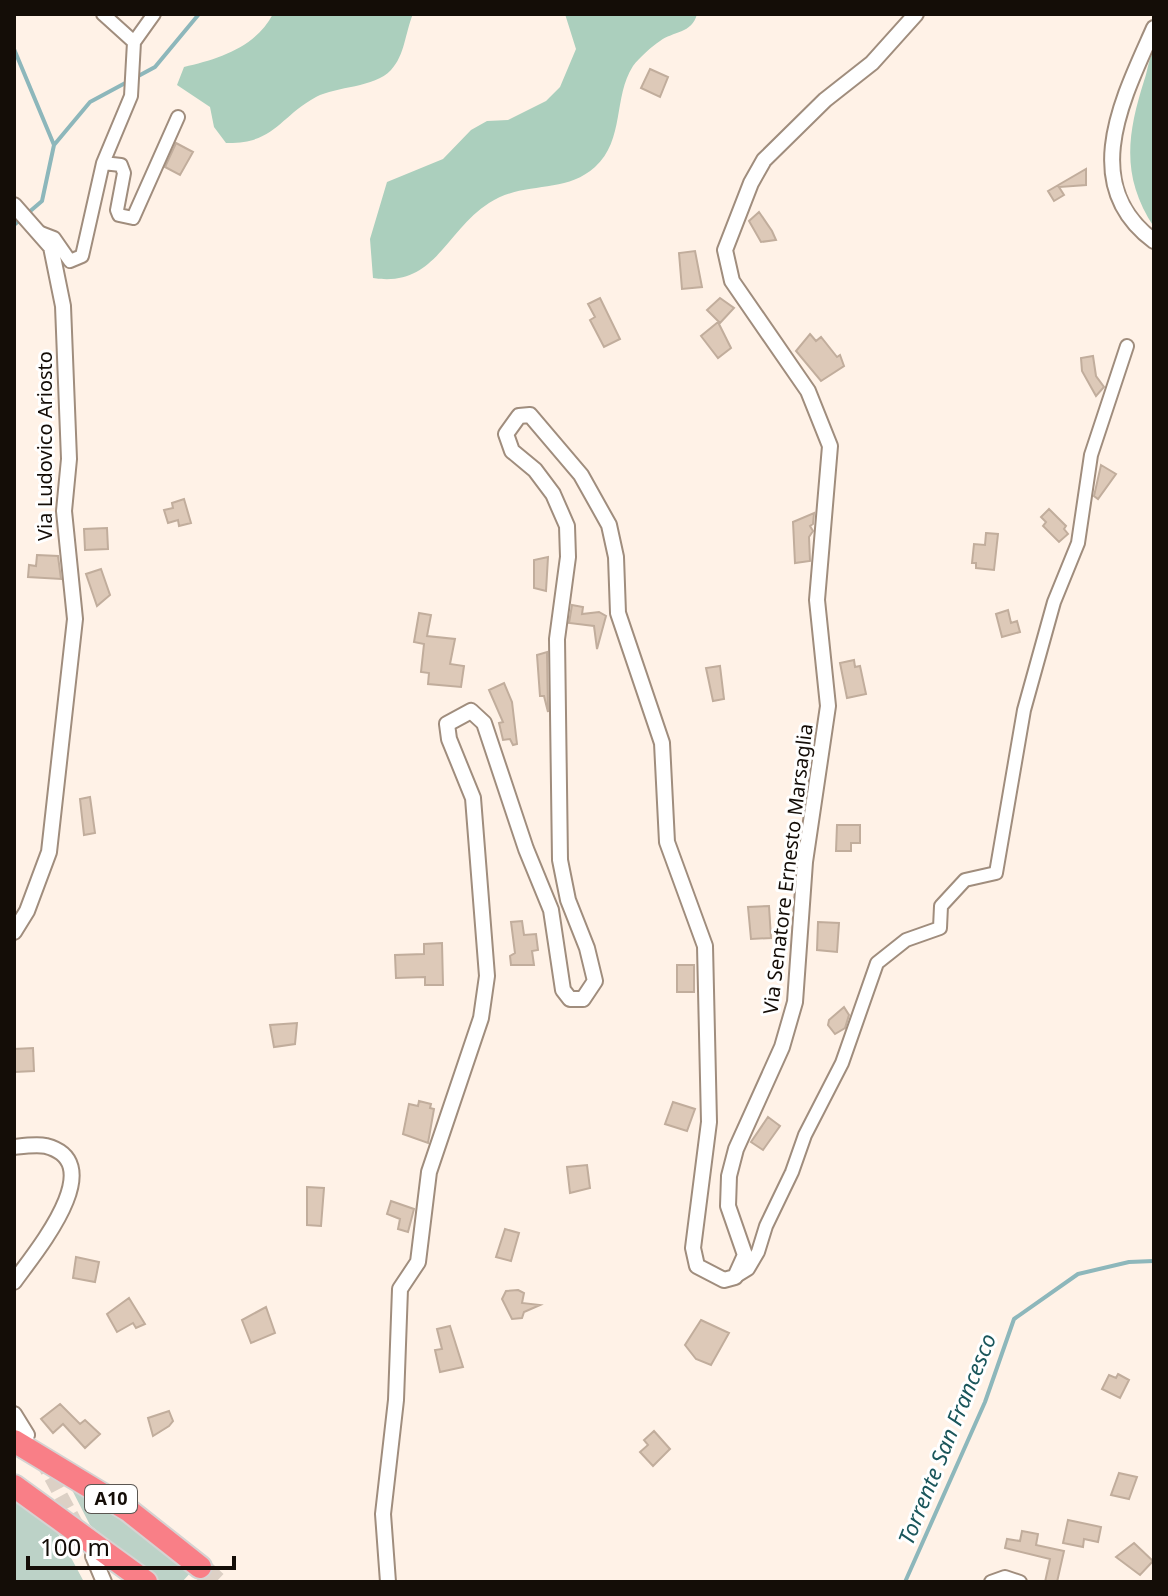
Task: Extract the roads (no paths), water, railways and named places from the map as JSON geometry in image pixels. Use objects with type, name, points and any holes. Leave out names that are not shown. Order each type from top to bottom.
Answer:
[{"type":"highway","name":"A10","points":[[20,1438],[117,1503],[200,1567]]},
{"type":"highway","name":"A10","points":[[14,1486],[63,1518],[146,1582]]},
{"type":"street","points":[[103,14],[134,42]]},
{"type":"street","points":[[41,233],[54,238],[70,261],[79,260],[103,163],[131,96],[134,42],[154,14]]},
{"type":"street","name":"Via Senatore Ernesto Marsaglia","points":[[735,1277],[745,1255],[728,1206],[729,1176],[736,1149],[782,1047],[795,1002],[805,862],[828,706],[817,600],[830,446],[808,391],[732,281],[725,250],[751,183],[764,160],[805,118],[872,63],[916,14]]},
{"type":"street","points":[[1154,28],[1113,131],[1112,159],[1116,190],[1130,216],[1154,241]]},
{"type":"street","points":[[103,163],[121,165],[124,173],[117,210],[123,217],[133,218],[178,117]]},
{"type":"street","name":"Via Ludovico Ariosto","points":[[14,205],[41,233],[55,259],[63,306],[69,459],[64,525],[75,619],[49,852],[27,911],[14,932]]},
{"type":"street","points":[[388,1582],[383,1514],[396,1400],[400,1289],[418,1262],[429,1172],[481,1018],[487,976],[473,798],[449,739],[447,724],[458,716],[471,711],[484,723],[526,849],[551,910],[559,943],[563,990],[570,999],[583,999],[595,981],[587,948],[568,900],[560,860],[557,639],[568,557],[567,526],[553,494],[535,470],[512,451],[506,434],[519,416],[530,415],[554,439],[597,498],[609,525],[616,557],[618,613],[662,743],[667,842],[705,946],[709,1122],[693,1248],[697,1266],[724,1280],[748,1269],[758,1252],[805,1135],[842,1063],[877,963],[906,940],[940,928],[941,906],[965,880],[996,873],[1024,710],[1054,602],[1078,543],[1091,455],[1127,346]]},
{"type":"street","points":[[14,1147],[46,1146],[64,1157],[71,1174],[71,1192],[59,1218],[14,1282]]},
{"type":"street","points":[[14,1414],[20,1438]]},
{"type":"street","points":[[93,1556],[104,1582]]},
{"type":"street","points":[[991,1582],[1005,1577],[1020,1582]]},
{"type":"waterway","points":[[14,225],[42,201],[54,145],[90,102],[155,67],[199,14]]},
{"type":"waterway","points":[[14,49],[54,145]]},
{"type":"waterway","name":"Torrente San Francesco","points":[[905,1582],[985,1402],[1014,1319],[1078,1274],[1129,1262],[1154,1261]]},
{"type":"tunnel","points":[[41,1459],[79,1529]]},
{"type":"tunnel","points":[[200,1567],[216,1582]]}]
